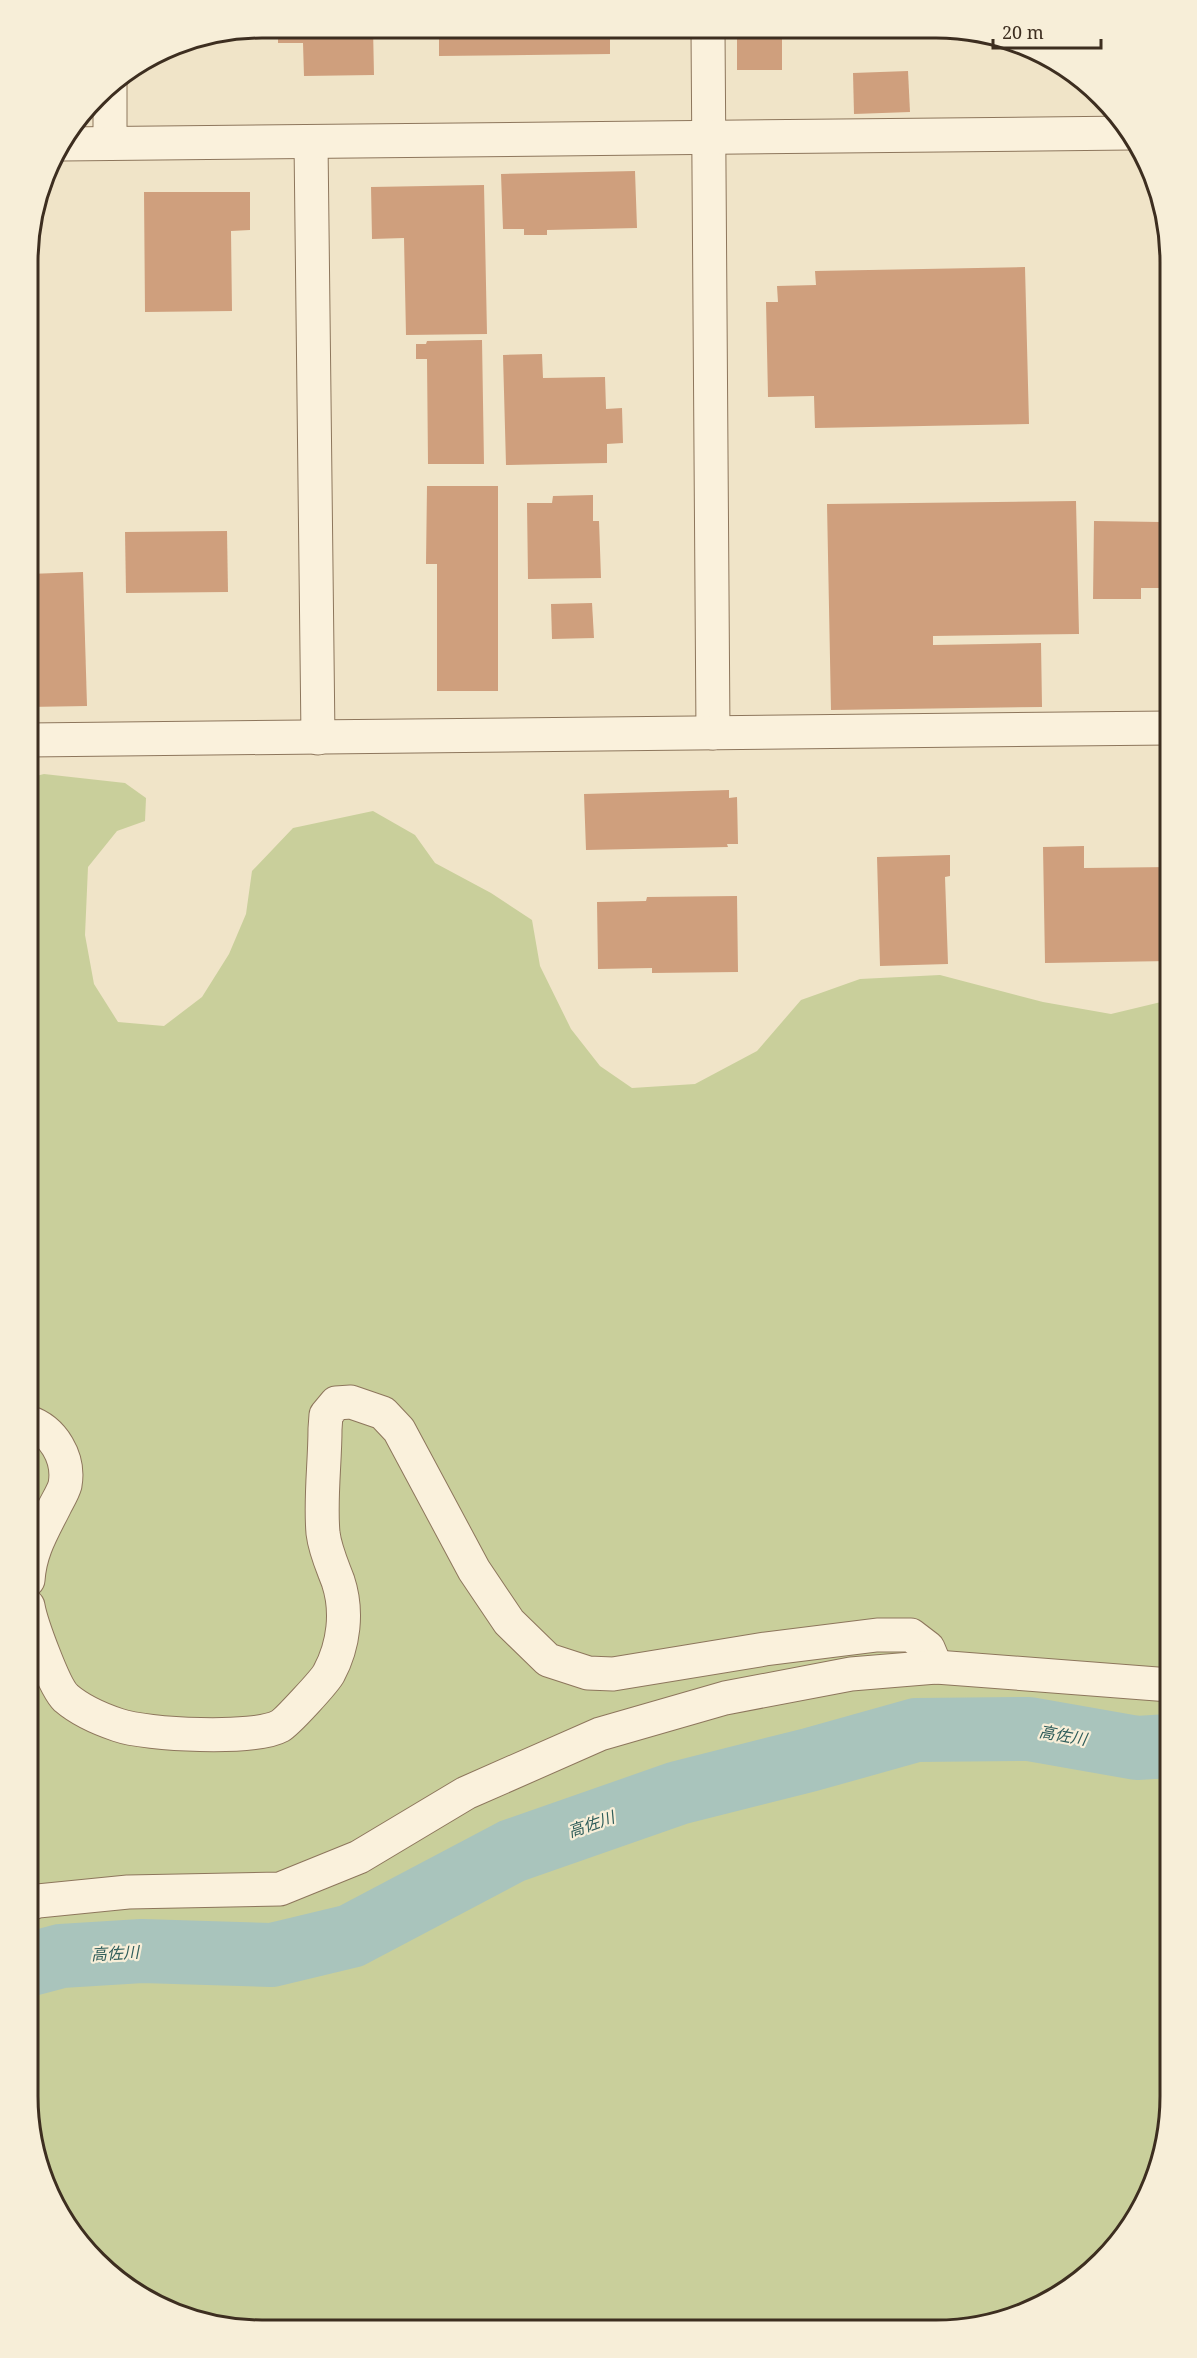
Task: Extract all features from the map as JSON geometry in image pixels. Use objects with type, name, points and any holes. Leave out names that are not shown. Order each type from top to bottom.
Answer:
[{"type":"street","points":[[708,38],[713,733]]},
{"type":"street","points":[[110,97],[110,143]]},
{"type":"street","points":[[71,144],[1119,133]]},
{"type":"street","points":[[311,142],[318,738]]},
{"type":"street","points":[[38,740],[1160,728]]},
{"type":"street","points":[[38,1635],[63,1696],[78,1707],[120,1726],[171,1733],[244,1734],[264,1732],[281,1725],[329,1675],[343,1636],[343,1601],[327,1555],[323,1533],[326,1415],[336,1403],[351,1402],[383,1413],[399,1430],[474,1570],[509,1622],[548,1660],[588,1673],[613,1674],[765,1649],[877,1635],[911,1635],[928,1648],[936,1667]]},
{"type":"street","points":[[38,1427],[52,1437],[61,1450],[65,1485],[38,1542]]},
{"type":"street","points":[[38,1901],[128,1892],[279,1889],[358,1857],[466,1793],[600,1734],[725,1698],[851,1674],[936,1667],[1160,1684]]},
{"type":"green space","points":[[44,774],[125,783],[146,798],[145,821],[117,831],[88,867],[85,935],[94,984],[118,1022],[164,1026],[202,997],[229,954],[246,914],[252,871],[293,828],[373,811],[415,835],[435,863],[491,893],[532,920],[540,966],[571,1029],[600,1066],[632,1088],[695,1084],[757,1051],[801,1000],[860,979],[940,975],[1043,1002],[1111,1014],[1160,1002],[1160,2096],[1158,2125],[1148,2168],[1122,2221],[1094,2255],[1060,2283],[1007,2309],[950,2320],[247,2320],[190,2309],[137,2283],[103,2255],[75,2221],[49,2168],[38,2111],[38,776]]},
{"type":"building","points":[[278,38],[373,38],[374,75],[304,76],[303,43],[278,43]]},
{"type":"building","points":[[439,38],[610,38],[610,54],[439,56]]},
{"type":"building","points":[[737,38],[782,38],[782,70],[737,70]]},
{"type":"building","points":[[908,71],[910,112],[854,114],[853,73]]},
{"type":"building","points":[[635,171],[637,228],[547,230],[547,235],[524,235],[524,229],[503,229],[501,174]]},
{"type":"building","points":[[484,185],[487,334],[406,335],[404,238],[372,239],[371,187]]},
{"type":"building","points":[[144,192],[250,192],[250,230],[231,231],[232,311],[145,312]]},
{"type":"building","points":[[1025,267],[1029,424],[815,428],[814,396],[768,397],[766,302],[778,302],[777,286],[816,285],[815,271]]},
{"type":"building","points":[[482,340],[484,464],[428,464],[427,359],[416,359],[416,344],[426,344],[427,341]]},
{"type":"building","points":[[542,354],[543,378],[605,377],[606,409],[622,408],[623,443],[607,444],[607,463],[506,465],[503,355]]},
{"type":"building","points":[[427,486],[498,486],[498,691],[437,691],[437,564],[426,564]]},
{"type":"building","points":[[593,495],[593,521],[599,521],[601,578],[528,579],[527,503],[552,503],[553,496]]},
{"type":"building","points":[[1076,501],[1079,634],[933,636],[933,645],[1041,643],[1042,707],[831,710],[827,504]]},
{"type":"building","points":[[1094,521],[1160,522],[1159,588],[1141,588],[1141,599],[1093,599]]},
{"type":"building","points":[[227,531],[228,592],[126,593],[125,532]]},
{"type":"building","points":[[83,572],[87,706],[38,707],[38,574]]},
{"type":"building","points":[[592,603],[594,638],[552,639],[551,604]]},
{"type":"building","points":[[729,790],[729,798],[737,797],[738,844],[727,844],[728,847],[586,850],[584,794]]},
{"type":"building","points":[[1084,846],[1084,868],[1160,867],[1160,961],[1045,963],[1043,847]]},
{"type":"building","points":[[950,855],[950,876],[945,877],[948,964],[880,966],[877,857]]},
{"type":"building","points":[[737,896],[738,972],[652,973],[652,968],[598,969],[597,902],[646,901],[647,897]]},
{"type":"waterway","name":"高佐川","points":[[38,1962],[61,1956],[142,1951],[272,1955],[351,1936],[512,1851],[678,1793],[916,1730],[1029,1729],[1137,1748],[1160,1747]]}]
